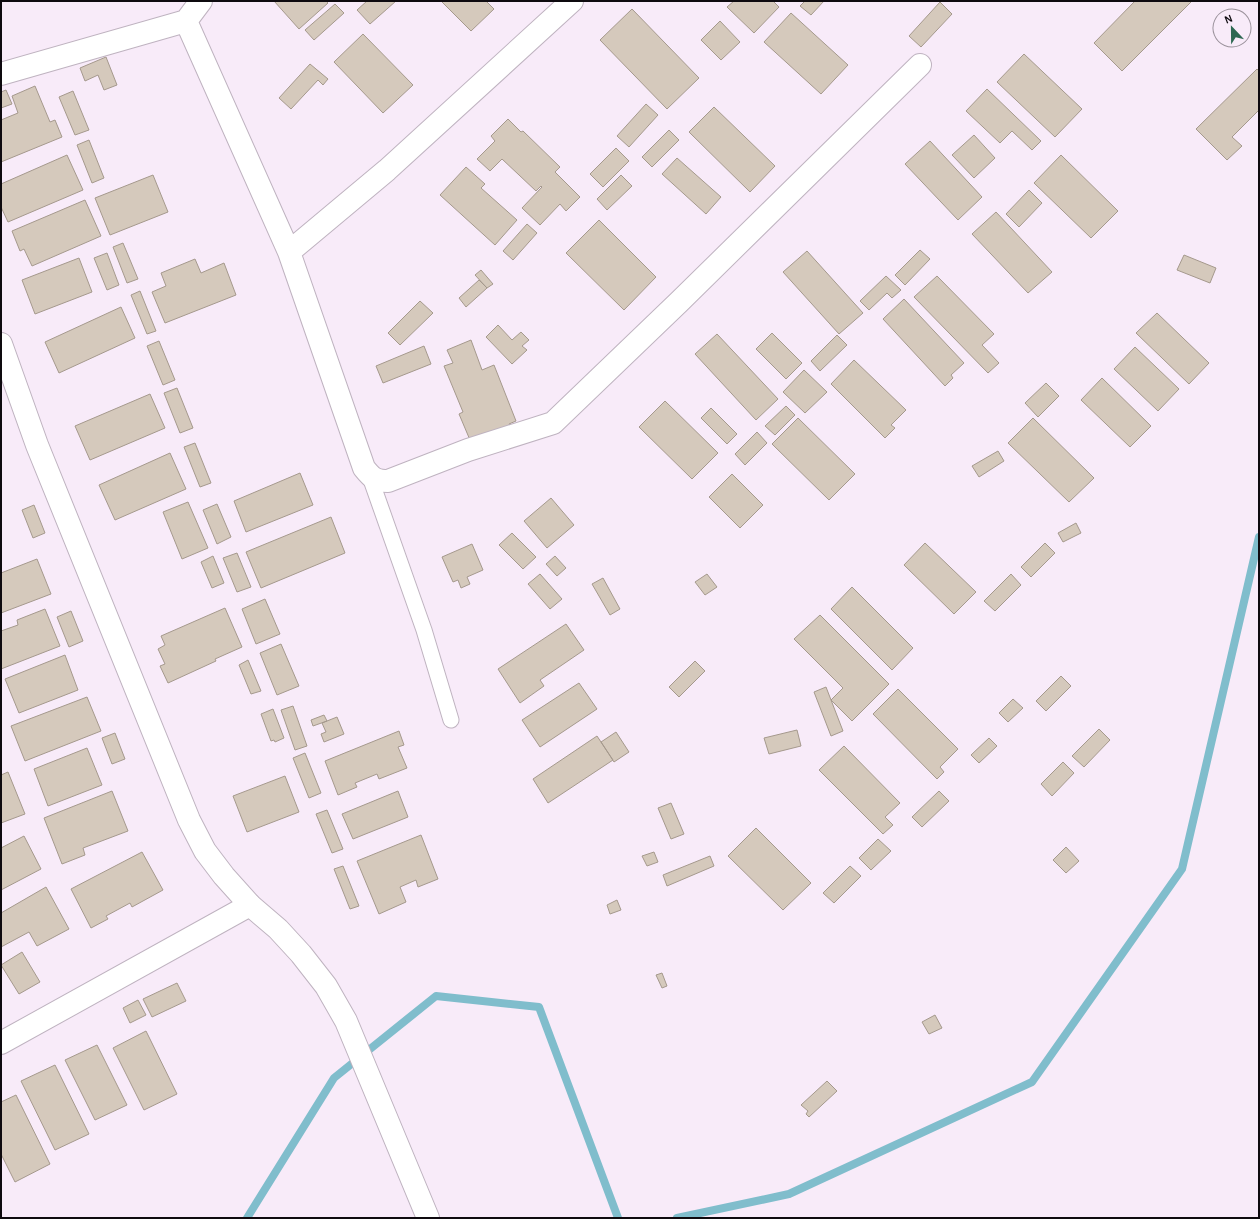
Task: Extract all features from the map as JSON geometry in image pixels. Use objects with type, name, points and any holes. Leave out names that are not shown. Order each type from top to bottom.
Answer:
[{"type":"street","points":[[1,74],[186,21],[201,1]]},
{"type":"street","points":[[289,252],[386,170],[572,1]]},
{"type":"street","points":[[186,21],[289,252],[364,468],[370,477],[378,481],[388,481],[468,450],[553,423],[679,302],[920,65]]},
{"type":"street","points":[[1,344],[37,445],[189,820],[205,851],[224,876],[250,905],[278,929],[301,954],[326,986],[346,1021],[428,1218]]},
{"type":"street","points":[[1,1044],[250,905]]},
{"type":"lane","points":[[370,477],[424,630],[451,720]]},
{"type":"building","points":[[274,1],[326,1],[328,3],[299,29]]},
{"type":"building","points":[[367,1],[396,1],[370,24],[357,10]]},
{"type":"building","points":[[441,1],[486,1],[494,9],[471,31]]},
{"type":"building","points":[[734,1],[773,1],[779,7],[754,33],[727,7]]},
{"type":"building","points":[[805,1],[824,1],[811,15],[800,6]]},
{"type":"building","points":[[1135,1],[1192,1],[1122,71],[1094,43]]},
{"type":"building","points":[[940,2],[952,14],[921,47],[909,36]]},
{"type":"building","points":[[335,4],[344,13],[314,40],[305,30]]},
{"type":"building","points":[[632,9],[699,78],[667,109],[600,40]]},
{"type":"building","points":[[791,13],[848,65],[821,94],[764,42]]},
{"type":"building","points":[[720,21],[740,42],[721,60],[701,40]]},
{"type":"building","points":[[363,34],[413,85],[383,113],[334,62]]},
{"type":"building","points":[[1024,54],[1082,109],[1055,137],[997,82]]},
{"type":"building","points":[[106,57],[117,85],[104,90],[98,75],[85,81],[80,68]]},
{"type":"building","points":[[310,64],[328,79],[323,85],[318,80],[291,109],[279,98]]},
{"type":"building","points":[[1257,69],[1259,71],[1259,110],[1232,137],[1242,146],[1227,160],[1196,129]]},
{"type":"building","points":[[35,86],[50,122],[55,120],[62,137],[1,162],[1,120],[18,113],[12,96]]},
{"type":"building","points":[[987,89],[1041,141],[1032,150],[1012,131],[1000,143],[966,111]]},
{"type":"building","points":[[6,90],[12,104],[1,108],[1,92]]},
{"type":"building","points":[[73,91],[89,130],[75,135],[59,97]]},
{"type":"building","points":[[646,104],[658,115],[629,147],[617,136]]},
{"type":"building","points":[[714,107],[775,166],[750,192],[689,132]]},
{"type":"building","points":[[508,119],[521,132],[523,131],[560,167],[555,172],[580,197],[566,211],[560,204],[540,225],[522,208],[542,187],[541,186],[536,191],[502,159],[490,171],[477,159],[495,141],[491,136]]},
{"type":"building","points":[[669,130],[679,140],[652,167],[642,157]]},
{"type":"building","points":[[974,135],[995,158],[974,178],[952,155]]},
{"type":"building","points":[[89,140],[104,178],[92,183],[77,145]]},
{"type":"building","points":[[930,141],[982,197],[958,220],[905,164]]},
{"type":"building","points":[[616,148],[629,161],[603,187],[590,174]]},
{"type":"building","points":[[67,155],[83,190],[8,222],[1,207],[1,184]]},
{"type":"building","points":[[1061,155],[1118,211],[1091,238],[1034,183]]},
{"type":"building","points":[[677,158],[721,197],[706,214],[662,174]]},
{"type":"building","points":[[466,167],[485,184],[481,188],[517,220],[495,245],[440,195]]},
{"type":"building","points":[[153,175],[168,212],[110,235],[95,198]]},
{"type":"building","points":[[621,175],[632,186],[607,210],[597,199]]},
{"type":"building","points":[[1029,190],[1042,203],[1019,227],[1006,214]]},
{"type":"building","points":[[85,200],[101,236],[32,266],[24,249],[20,251],[12,231]]},
{"type":"building","points":[[996,212],[1052,272],[1028,293],[972,234]]},
{"type":"building","points":[[599,220],[656,277],[624,310],[566,253]]},
{"type":"building","points":[[527,224],[537,233],[513,260],[503,251]]},
{"type":"building","points":[[123,243],[138,279],[127,283],[113,247]]},
{"type":"building","points":[[920,250],[930,259],[905,285],[895,275]]},
{"type":"building","points":[[807,251],[863,313],[839,334],[783,272]]},
{"type":"building","points":[[107,253],[119,285],[107,290],[94,258]]},
{"type":"building","points":[[1184,255],[1216,268],[1210,283],[1177,270]]},
{"type":"building","points":[[79,258],[92,292],[35,314],[22,280]]},
{"type":"building","points":[[195,259],[201,273],[224,263],[236,295],[165,323],[152,292],[166,286],[161,273]]},
{"type":"building","points":[[481,270],[493,284],[487,288],[475,275]]},
{"type":"building","points":[[886,276],[901,290],[892,298],[887,293],[869,310],[860,301]]},
{"type":"building","points":[[937,276],[994,334],[982,345],[999,363],[988,373],[914,297]]},
{"type":"building","points":[[479,280],[487,288],[466,307],[459,298]]},
{"type":"building","points":[[140,291],[156,331],[147,334],[131,295]]},
{"type":"building","points":[[904,299],[964,363],[951,375],[953,378],[945,386],[883,319]]},
{"type":"building","points":[[420,301],[433,313],[400,345],[388,333]]},
{"type":"building","points":[[121,307],[135,338],[59,373],[45,342]]},
{"type":"building","points":[[1157,313],[1209,363],[1189,384],[1136,333]]},
{"type":"building","points":[[498,325],[512,340],[521,332],[529,340],[522,346],[527,350],[512,364],[486,337]]},
{"type":"building","points":[[772,333],[802,363],[786,379],[756,349]]},
{"type":"building","points":[[717,334],[778,399],[756,420],[695,354]]},
{"type":"building","points":[[837,335],[847,345],[820,371],[811,361]]},
{"type":"building","points":[[471,340],[482,370],[494,365],[516,421],[509,424],[511,429],[470,440],[459,414],[463,412],[444,366],[453,363],[447,350]]},
{"type":"building","points":[[159,341],[175,380],[163,385],[147,346]]},
{"type":"building","points":[[424,346],[431,364],[383,383],[376,366]]},
{"type":"building","points":[[1135,347],[1179,389],[1158,411],[1114,369]]},
{"type":"building","points":[[854,360],[906,410],[891,425],[895,428],[885,438],[831,384]]},
{"type":"building","points":[[804,370],[827,392],[805,413],[783,392]]},
{"type":"building","points":[[1102,378],[1151,426],[1130,447],[1081,400]]},
{"type":"building","points":[[1046,383],[1059,396],[1038,417],[1025,403]]},
{"type":"building","points":[[177,388],[193,428],[180,433],[164,393]]},
{"type":"building","points":[[150,394],[165,428],[90,460],[75,426]]},
{"type":"building","points":[[665,401],[718,453],[692,479],[639,427]]},
{"type":"building","points":[[786,406],[795,415],[775,435],[765,426]]},
{"type":"building","points":[[711,408],[737,434],[727,444],[701,418]]},
{"type":"building","points":[[798,418],[855,474],[829,500],[772,444]]},
{"type":"building","points":[[1033,418],[1094,478],[1069,502],[1008,443]]},
{"type":"building","points":[[757,432],[767,443],[745,465],[735,454]]},
{"type":"building","points":[[195,443],[211,483],[200,487],[184,447]]},
{"type":"building","points":[[998,451],[1004,461],[979,477],[972,466]]},
{"type":"building","points":[[170,453],[186,489],[115,520],[99,485]]},
{"type":"building","points":[[300,473],[313,505],[246,532],[234,501]]},
{"type":"building","points":[[732,474],[763,505],[740,528],[709,497]]},
{"type":"building","points":[[551,498],[574,525],[547,548],[524,521]]},
{"type":"building","points":[[188,502],[208,548],[182,559],[163,512]]},
{"type":"building","points":[[217,504],[231,537],[217,544],[203,510]]},
{"type":"building","points":[[34,505],[45,533],[33,538],[22,510]]},
{"type":"building","points":[[331,517],[345,553],[261,588],[246,552]]},
{"type":"building","points":[[1076,523],[1081,533],[1063,542],[1058,533]]},
{"type":"building","points":[[512,533],[536,557],[523,569],[499,545]]},
{"type":"building","points":[[925,543],[976,592],[954,614],[904,565]]},
{"type":"building","points":[[1045,543],[1055,553],[1031,577],[1021,567]]},
{"type":"building","points":[[472,544],[483,570],[467,577],[470,584],[461,588],[458,580],[453,582],[442,557]]},
{"type":"building","points":[[237,553],[251,587],[237,592],[223,558]]},
{"type":"building","points":[[213,556],[224,583],[212,588],[201,562]]},
{"type":"building","points":[[555,556],[566,568],[557,576],[546,564]]},
{"type":"building","points":[[37,559],[51,594],[1,613],[1,573]]},
{"type":"building","points":[[540,574],[562,599],[550,609],[528,584]]},
{"type":"building","points":[[707,574],[717,587],[705,595],[695,582]]},
{"type":"building","points":[[1011,574],[1021,585],[995,611],[984,601]]},
{"type":"building","points":[[603,578],[620,609],[610,615],[592,584]]},
{"type":"building","points":[[852,587],[913,648],[892,670],[831,609]]},
{"type":"building","points":[[265,599],[280,634],[256,644],[242,609]]},
{"type":"building","points":[[225,608],[242,647],[215,659],[216,661],[168,683],[160,666],[165,664],[158,649],[165,645],[161,636]]},
{"type":"building","points":[[45,609],[60,646],[1,669],[1,631],[18,625],[17,620]]},
{"type":"building","points":[[71,611],[83,641],[69,647],[57,617]]},
{"type":"building","points":[[820,615],[889,684],[852,721],[831,700],[843,688],[794,639]]},
{"type":"building","points":[[566,624],[584,650],[540,680],[544,686],[520,703],[498,669]]},
{"type":"building","points":[[281,644],[299,686],[277,695],[260,653]]},
{"type":"building","points":[[65,655],[78,690],[19,713],[5,679]]},
{"type":"building","points":[[248,660],[261,691],[251,694],[239,665]]},
{"type":"building","points":[[695,661],[705,671],[679,697],[669,687]]},
{"type":"building","points":[[1061,676],[1071,686],[1046,711],[1036,701]]},
{"type":"building","points":[[579,683],[597,709],[540,747],[522,720]]},
{"type":"building","points":[[826,687],[843,731],[831,736],[814,692]]},
{"type":"building","points":[[898,689],[958,749],[940,767],[944,772],[937,779],[873,714]]},
{"type":"building","points":[[87,697],[101,731],[25,761],[11,726]]},
{"type":"building","points":[[1013,699],[1023,708],[1008,722],[999,713]]},
{"type":"building","points":[[293,706],[307,746],[295,750],[281,710]]},
{"type":"building","points":[[273,709],[284,738],[275,742],[274,740],[271,741],[261,714]]},
{"type":"building","points":[[324,715],[327,721],[313,726],[311,720]]},
{"type":"building","points":[[337,717],[344,734],[324,742],[321,734],[326,732],[322,723]]},
{"type":"building","points":[[1099,729],[1110,740],[1084,767],[1072,756]]},
{"type":"building","points":[[797,730],[801,746],[769,754],[764,738]]},
{"type":"building","points":[[399,731],[404,745],[398,747],[407,768],[379,779],[377,774],[355,783],[357,787],[338,795],[325,761]]},
{"type":"building","points":[[616,732],[629,752],[614,762],[601,742]]},
{"type":"building","points":[[115,733],[125,759],[112,764],[102,738]]},
{"type":"building","points":[[597,736],[613,760],[548,803],[533,779]]},
{"type":"building","points":[[989,738],[997,746],[979,763],[971,755]]},
{"type":"building","points":[[844,746],[900,803],[885,817],[893,825],[883,834],[819,770]]},
{"type":"building","points":[[87,748],[102,785],[48,806],[34,769]]},
{"type":"building","points":[[305,753],[321,793],[309,798],[293,758]]},
{"type":"building","points":[[1063,762],[1074,773],[1052,796],[1041,784]]},
{"type":"building","points":[[8,772],[25,814],[1,823],[1,775]]},
{"type":"building","points":[[285,776],[299,812],[247,832],[233,796]]},
{"type":"building","points":[[112,791],[128,831],[83,848],[85,855],[62,864],[44,818]]},
{"type":"building","points":[[398,791],[408,817],[353,839],[342,814]]},
{"type":"building","points":[[939,791],[949,801],[922,827],[912,817]]},
{"type":"building","points":[[671,803],[684,834],[671,839],[658,808]]},
{"type":"building","points":[[327,810],[343,849],[332,853],[316,814]]},
{"type":"building","points":[[756,828],[811,883],[783,910],[728,856]]},
{"type":"building","points":[[421,835],[438,879],[418,887],[416,880],[400,887],[406,902],[379,914],[357,861]]},
{"type":"building","points":[[24,836],[41,869],[1,890],[1,848]]},
{"type":"building","points":[[878,839],[891,851],[871,870],[859,858]]},
{"type":"building","points":[[1066,847],[1079,861],[1066,873],[1053,860]]},
{"type":"building","points":[[142,852],[163,890],[132,907],[130,903],[106,916],[108,919],[91,928],[71,889]]},
{"type":"building","points":[[654,852],[658,862],[647,866],[642,856]]},
{"type":"building","points":[[710,856],[714,866],[667,886],[663,875]]},
{"type":"building","points":[[343,866],[359,906],[350,909],[334,869]]},
{"type":"building","points":[[850,866],[861,876],[834,903],[823,893]]},
{"type":"building","points":[[46,887],[69,929],[37,946],[29,932],[1,947],[1,913]]},
{"type":"building","points":[[617,900],[621,910],[610,914],[607,905]]},
{"type":"building","points":[[22,952],[40,982],[19,994],[1,965]]},
{"type":"building","points":[[662,973],[667,986],[662,988],[656,975]]},
{"type":"building","points":[[177,983],[186,1001],[152,1017],[143,999]]},
{"type":"building","points":[[138,1000],[146,1015],[130,1023],[123,1008]]},
{"type":"building","points":[[935,1015],[942,1028],[929,1034],[922,1022]]},
{"type":"building","points":[[146,1031],[177,1094],[144,1110],[113,1048]]},
{"type":"building","points":[[97,1045],[127,1105],[95,1120],[65,1060]]},
{"type":"building","points":[[55,1065],[89,1134],[55,1150],[21,1081]]},
{"type":"building","points":[[827,1081],[837,1091],[809,1117],[806,1114],[808,1111],[801,1105]]},
{"type":"building","points":[[16,1095],[50,1164],[15,1182],[1,1154],[1,1102]]},
{"type":"waterway","points":[[677,1218],[789,1194],[1032,1082],[1182,869],[1259,537]]},
{"type":"waterway","points":[[247,1218],[334,1078],[436,996],[539,1007],[618,1218]]}]
